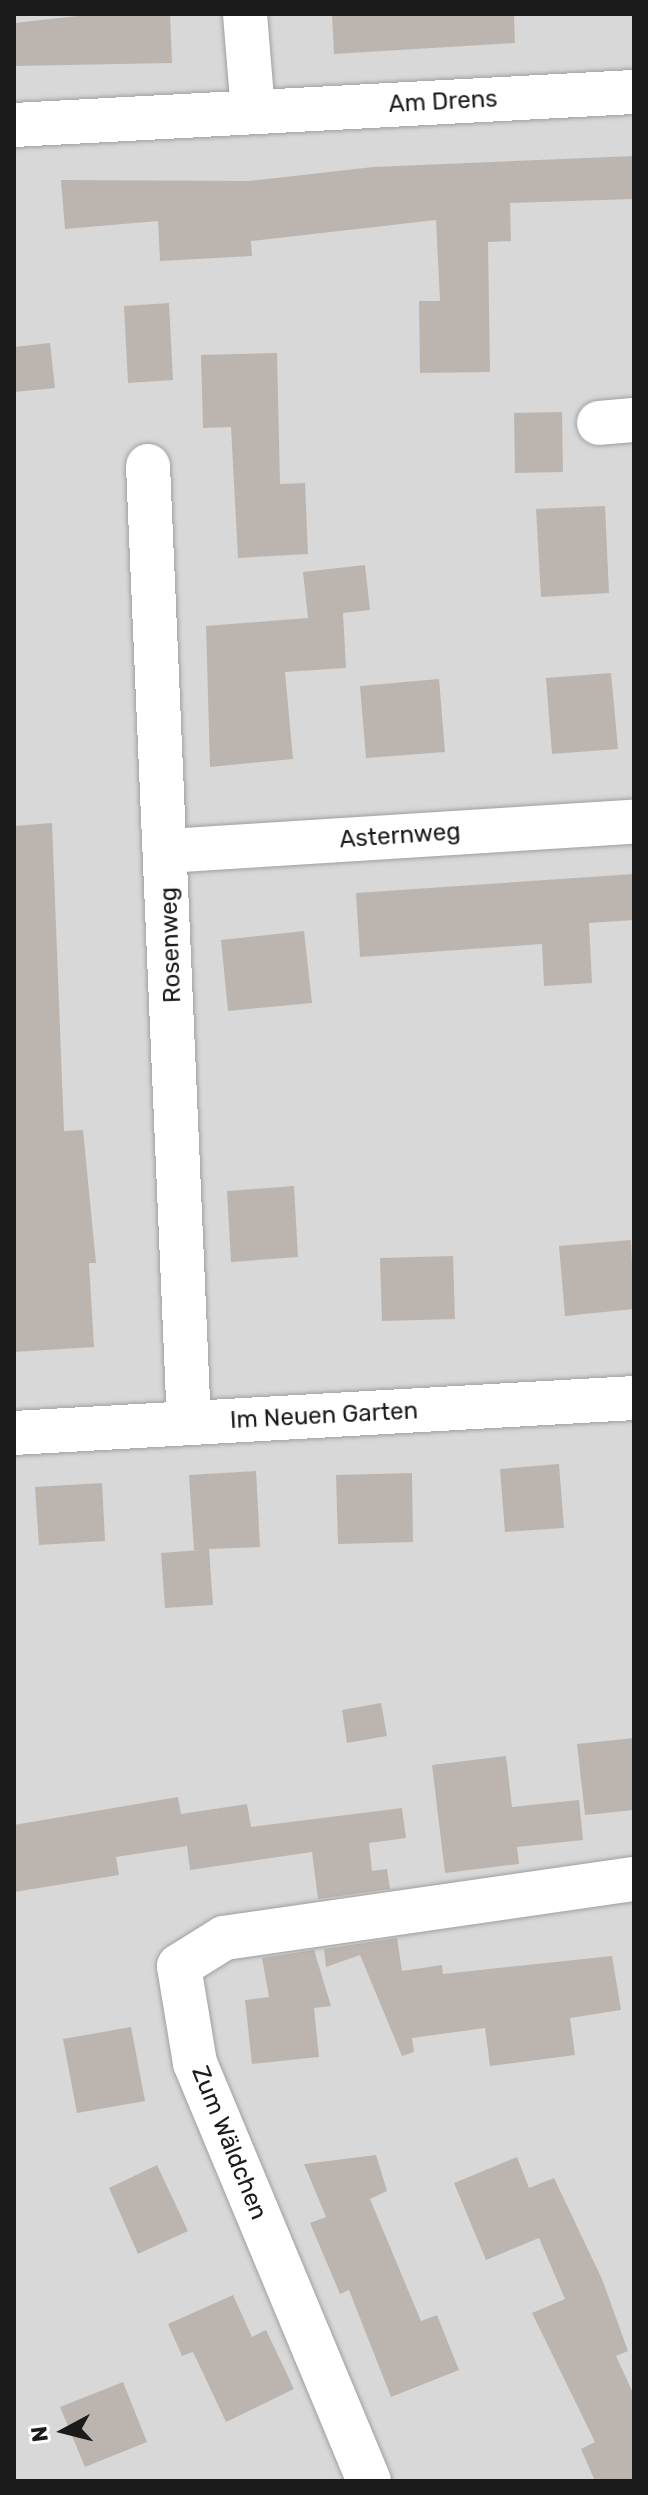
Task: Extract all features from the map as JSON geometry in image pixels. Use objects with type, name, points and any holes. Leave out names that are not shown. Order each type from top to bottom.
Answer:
[{"type":"street","points":[[245,14],[253,111]]},
{"type":"street","name":"Am Drens","points":[[14,125],[634,92]]},
{"type":"street","name":"Rosenweg","points":[[148,466],[167,851],[189,1423]]},
{"type":"street","name":"Asternweg","points":[[167,851],[634,822]]},
{"type":"street","name":"Im Neuen Garten","points":[[14,1433],[634,1398]]},
{"type":"street","name":"Zum Wäldchen","points":[[369,2481],[195,2063],[179,1966],[224,1938],[634,1879]]},
{"type":"shaded area","points":[[14,14],[634,14],[634,2481],[14,2481]]},
{"type":"building","points":[[95,14],[170,14],[172,63],[14,66],[14,23]]},
{"type":"building","points":[[332,14],[514,14],[515,43],[334,54]]},
{"type":"building","points":[[634,156],[634,199],[510,203],[511,241],[488,242],[490,372],[420,373],[419,301],[440,301],[436,220],[251,241],[252,256],[160,261],[158,221],[65,229],[61,180],[249,181],[373,167]]},
{"type":"building","points":[[169,303],[173,380],[128,383],[124,306]]},
{"type":"building","points":[[50,343],[55,388],[14,392],[14,347]]},
{"type":"building","points":[[277,353],[280,484],[305,483],[308,554],[238,558],[231,427],[203,428],[201,355]]},
{"type":"building","points":[[562,412],[563,472],[515,473],[514,413]]},
{"type":"building","points":[[605,506],[609,593],[541,597],[536,509]]},
{"type":"building","points":[[365,565],[370,610],[343,613],[346,668],[285,672],[293,759],[210,767],[206,626],[308,618],[303,572]]},
{"type":"building","points":[[611,673],[618,749],[552,754],[546,678]]},
{"type":"building","points":[[439,679],[445,752],[366,758],[360,686]]},
{"type":"building","points":[[52,823],[64,1131],[83,1130],[96,1263],[89,1263],[94,1347],[14,1352],[14,826]]},
{"type":"building","points":[[634,874],[634,920],[589,923],[592,983],[544,986],[542,944],[360,957],[356,893]]},
{"type":"building","points":[[304,931],[312,1003],[228,1011],[221,940]]},
{"type":"building","points":[[294,1186],[298,1257],[231,1262],[227,1191]]},
{"type":"building","points":[[631,1240],[634,1309],[565,1316],[559,1246]]},
{"type":"building","points":[[453,1256],[455,1319],[382,1321],[380,1258]]},
{"type":"building","points":[[559,1464],[564,1528],[505,1532],[500,1469]]},
{"type":"building","points":[[256,1471],[260,1547],[209,1549],[213,1605],[165,1608],[161,1553],[200,1550],[194,1550],[189,1475]]},
{"type":"building","points":[[412,1473],[413,1542],[338,1544],[336,1475]]},
{"type":"building","points":[[102,1483],[105,1541],[39,1545],[35,1487]]},
{"type":"building","points":[[381,1703],[387,1736],[347,1743],[342,1710]]},
{"type":"building","points":[[634,1738],[634,1810],[585,1815],[577,1744]]},
{"type":"building","points":[[506,1756],[512,1807],[579,1800],[583,1840],[517,1847],[519,1864],[445,1873],[432,1765]]},
{"type":"building","points":[[178,1797],[181,1814],[247,1804],[251,1827],[402,1808],[406,1838],[369,1843],[372,1871],[387,1869],[390,1889],[318,1899],[312,1852],[190,1870],[187,1846],[116,1857],[119,1875],[14,1892],[14,1825]]},
{"type":"building","points":[[397,1938],[402,1971],[442,1965],[443,1974],[612,1956],[621,2010],[570,2018],[575,2055],[490,2066],[485,2028],[412,2038],[414,2052],[402,2056],[360,1955],[326,1967],[324,1949]]},
{"type":"building","points":[[314,1950],[331,2006],[314,2008],[319,2057],[252,2064],[245,2000],[269,1997],[262,1958]]},
{"type":"building","points":[[131,2027],[145,2101],[77,2113],[63,2039]]},
{"type":"building","points":[[376,2155],[387,2191],[370,2199],[421,2321],[437,2315],[459,2370],[391,2397],[349,2290],[340,2294],[310,2223],[326,2217],[304,2164]]},
{"type":"building","points":[[517,2157],[529,2188],[554,2178],[602,2279],[628,2351],[616,2356],[634,2395],[634,2481],[595,2481],[581,2449],[595,2442],[532,2313],[565,2299],[539,2238],[486,2260],[454,2183]]},
{"type":"building","points":[[157,2165],[188,2231],[138,2254],[109,2188]]},
{"type":"building","points":[[233,2295],[252,2337],[266,2330],[294,2389],[226,2422],[193,2352],[182,2356],[168,2324]]},
{"type":"building","points":[[123,2382],[147,2442],[85,2467],[60,2407]]}]
